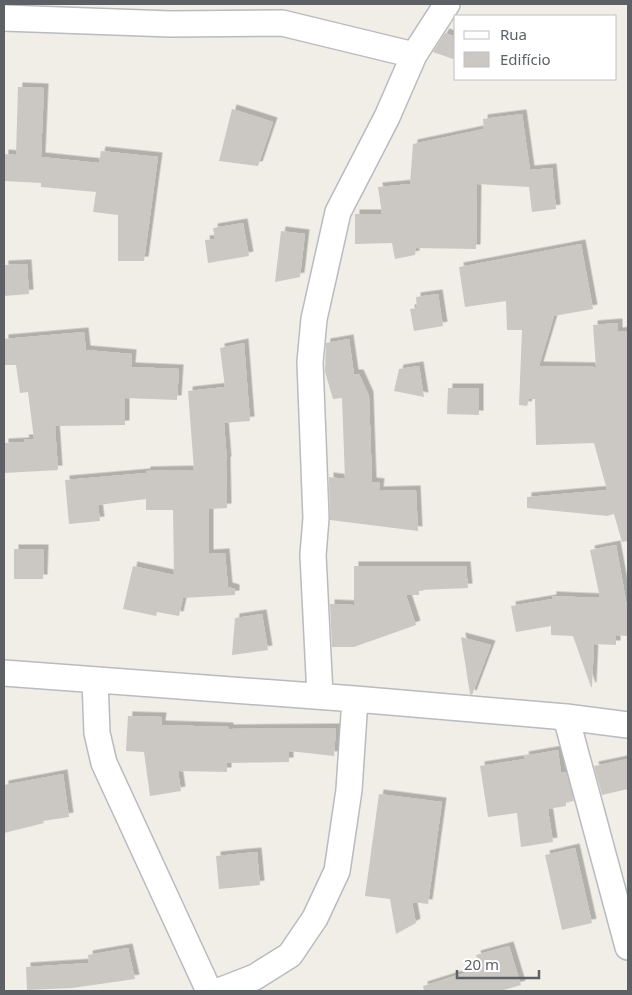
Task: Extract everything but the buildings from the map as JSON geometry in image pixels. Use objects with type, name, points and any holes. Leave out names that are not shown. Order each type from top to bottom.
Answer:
[{"type":"street","points":[[320,696],[313,555],[316,518],[310,362],[314,318],[338,212],[387,117],[414,55],[447,4]]},
{"type":"street","points":[[4,18],[171,24],[282,14],[414,55]]},
{"type":"street","points":[[4,673],[320,696],[566,717],[628,725]]},
{"type":"street","points":[[95,680],[97,733],[104,763],[209,991]]},
{"type":"street","points":[[219,991],[255,977],[290,955],[319,910],[337,871],[348,790],[355,699]]},
{"type":"street","points":[[566,717],[628,947]]}]
